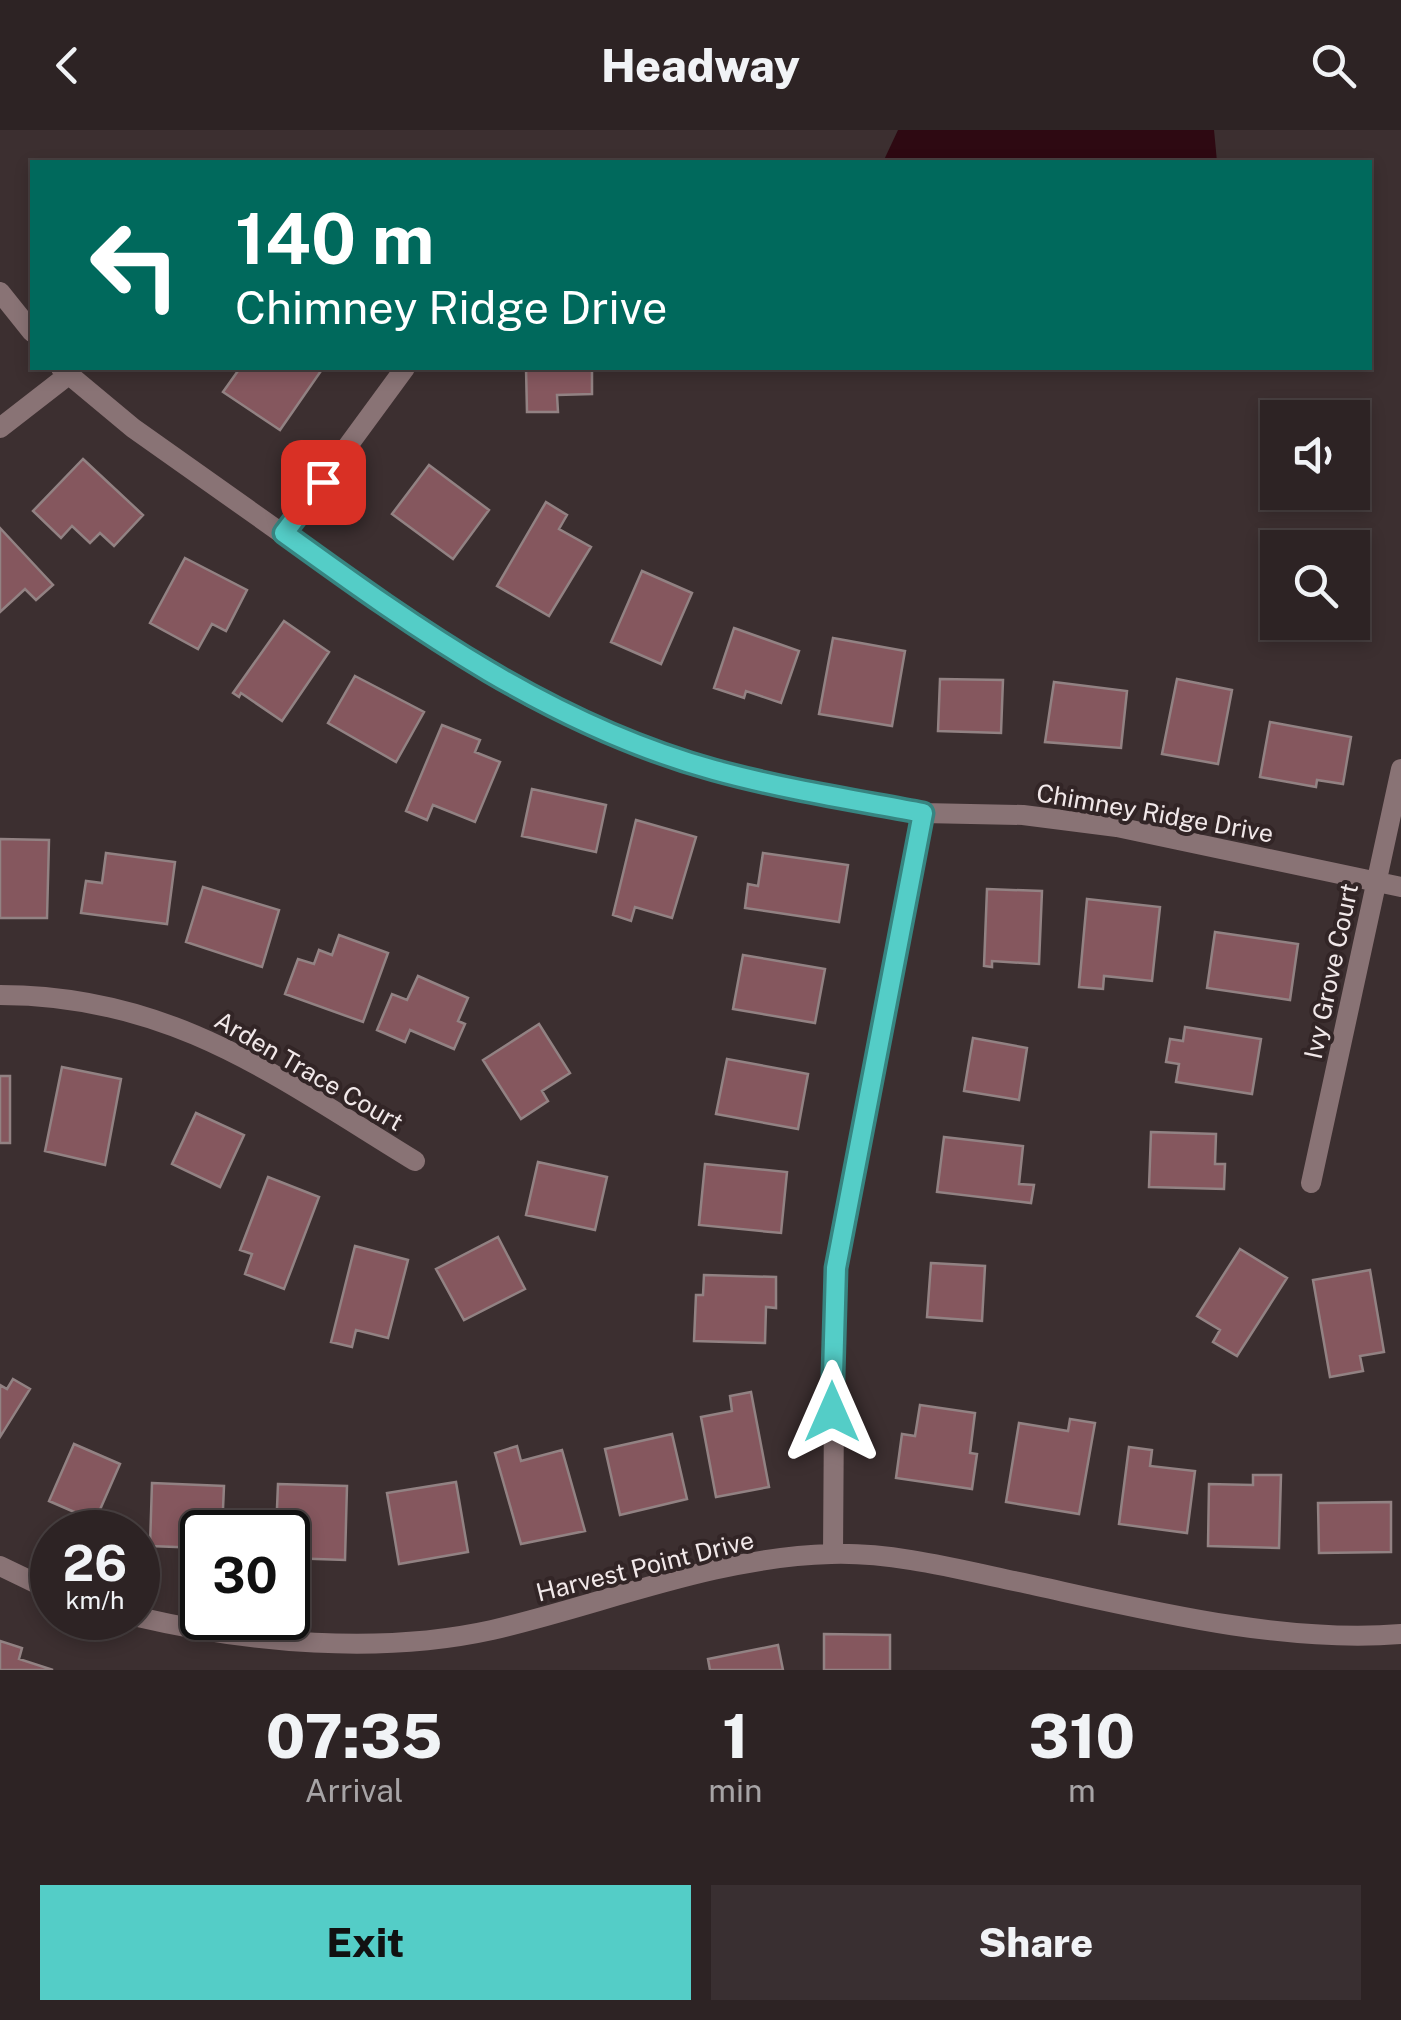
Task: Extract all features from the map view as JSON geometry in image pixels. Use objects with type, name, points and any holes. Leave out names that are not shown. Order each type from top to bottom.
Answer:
[{"type":"street","points":[[0,292],[30,330]]},
{"type":"street","points":[[284,533],[404,370]]},
{"type":"street","points":[[0,428],[64,372]]},
{"type":"street","name":"Chimney Ridge Drive","points":[[64,372],[132,428],[456,654],[532,698],[623,739],[713,770],[923,813],[1071,820],[1401,886]]},
{"type":"street","name":"Ivy Grove Court","points":[[1311,1183],[1401,768]]},
{"type":"street","points":[[833,1554],[836,1268],[923,813]]},
{"type":"street","name":"Arden Trace Court","points":[[0,995],[80,1000],[150,1015],[234,1050],[415,1161]]},
{"type":"street","name":"Harvest Point Drive","points":[[160,1621],[244,1636],[432,1639],[534,1619],[709,1570],[833,1554],[887,1557],[1150,1610],[1284,1630],[1401,1634]]},
{"type":"street","points":[[0,1566],[30,1580]]},
{"type":"shaded area","points":[[898,130],[1214,130],[1217,160],[884,160]]},
{"type":"building","points":[[239,370],[322,370],[280,430],[223,392]]},
{"type":"building","points":[[526,370],[592,370],[592,394],[557,395],[558,412],[527,412]]},
{"type":"building","points":[[83,459],[143,515],[114,546],[100,533],[90,543],[72,526],[61,538],[33,511]]},
{"type":"building","points":[[429,465],[489,510],[453,559],[392,514]]},
{"type":"building","points":[[546,502],[567,515],[559,529],[591,547],[549,616],[497,586]]},
{"type":"building","points":[[0,528],[53,585],[36,600],[25,589],[0,612]]},
{"type":"building","points":[[185,558],[247,590],[226,631],[212,624],[198,649],[150,623]]},
{"type":"building","points":[[642,571],[692,593],[661,664],[611,642]]},
{"type":"building","points":[[284,621],[329,652],[282,721],[241,693],[239,697],[233,693]]},
{"type":"building","points":[[734,628],[799,651],[781,703],[746,691],[744,698],[714,688]]},
{"type":"building","points":[[833,638],[905,651],[892,726],[819,714]]},
{"type":"building","points":[[355,676],[424,712],[396,762],[328,723]]},
{"type":"building","points":[[940,679],[1003,680],[1001,733],[938,731]]},
{"type":"building","points":[[1177,679],[1232,690],[1218,764],[1162,754]]},
{"type":"building","points":[[1054,682],[1127,691],[1121,748],[1045,742]]},
{"type":"building","points":[[1270,722],[1351,737],[1343,784],[1317,780],[1316,787],[1260,777]]},
{"type":"building","points":[[442,725],[480,740],[475,752],[500,762],[475,822],[433,805],[427,820],[406,811]]},
{"type":"building","points":[[532,789],[606,805],[596,852],[522,836]]},
{"type":"building","points":[[636,820],[696,837],[672,918],[635,907],[631,921],[613,915]]},
{"type":"building","points":[[0,839],[49,840],[47,918],[0,918]]},
{"type":"building","points":[[106,853],[175,862],[167,924],[81,913],[86,881],[102,883]]},
{"type":"building","points":[[763,853],[848,865],[839,922],[745,908],[748,884],[758,886]]},
{"type":"building","points":[[203,887],[279,910],[262,967],[186,942]]},
{"type":"building","points":[[987,889],[1042,891],[1039,964],[992,961],[992,967],[984,966]]},
{"type":"building","points":[[1087,899],[1160,907],[1152,981],[1104,976],[1103,989],[1079,987]]},
{"type":"building","points":[[1215,932],[1298,944],[1290,1000],[1207,988]]},
{"type":"building","points":[[339,935],[388,953],[363,1022],[285,994],[298,959],[314,964],[319,950],[332,955]]},
{"type":"building","points":[[743,955],[825,969],[815,1023],[733,1009]]},
{"type":"building","points":[[418,976],[468,998],[458,1021],[465,1024],[454,1049],[410,1030],[405,1042],[377,1030],[392,994],[407,1000]]},
{"type":"building","points":[[539,1024],[570,1073],[542,1091],[548,1101],[521,1119],[483,1060]]},
{"type":"building","points":[[1185,1027],[1261,1039],[1252,1094],[1176,1082],[1179,1064],[1166,1062],[1170,1039],[1183,1041]]},
{"type":"building","points":[[973,1038],[1027,1048],[1019,1100],[964,1091]]},
{"type":"building","points":[[727,1059],[808,1074],[798,1129],[716,1114]]},
{"type":"building","points":[[62,1067],[121,1079],[105,1165],[45,1151]]},
{"type":"building","points":[[0,1076],[10,1076],[10,1143],[0,1143]]},
{"type":"building","points":[[196,1113],[244,1135],[220,1187],[172,1164]]},
{"type":"building","points":[[1151,1132],[1216,1134],[1215,1164],[1225,1164],[1224,1189],[1149,1187]]},
{"type":"building","points":[[944,1137],[1023,1146],[1019,1184],[1034,1185],[1031,1203],[937,1192]]},
{"type":"building","points":[[538,1162],[607,1177],[595,1230],[526,1215]]},
{"type":"building","points":[[705,1164],[787,1172],[781,1233],[699,1225]]},
{"type":"building","points":[[268,1177],[319,1197],[284,1289],[245,1274],[252,1254],[240,1250]]},
{"type":"building","points":[[498,1237],[525,1289],[464,1320],[436,1269]]},
{"type":"building","points":[[355,1246],[408,1260],[388,1338],[356,1330],[352,1347],[331,1342]]},
{"type":"building","points":[[1240,1249],[1287,1278],[1237,1356],[1213,1342],[1220,1330],[1197,1316]]},
{"type":"building","points":[[931,1263],[985,1266],[982,1321],[927,1317]]},
{"type":"building","points":[[1370,1270],[1384,1352],[1360,1356],[1363,1371],[1330,1377],[1313,1280]]},
{"type":"building","points":[[704,1275],[776,1277],[776,1308],[766,1307],[765,1343],[694,1341],[696,1295],[703,1295]]},
{"type":"building","points":[[13,1379],[30,1389],[0,1437],[0,1385],[7,1389]]},
{"type":"building","points":[[751,1392],[769,1487],[716,1497],[701,1417],[732,1411],[730,1396]]},
{"type":"building","points":[[920,1405],[975,1413],[970,1453],[977,1454],[972,1489],[896,1478],[902,1434],[915,1436]]},
{"type":"building","points":[[1070,1419],[1095,1423],[1079,1514],[1006,1502],[1019,1423],[1068,1431]]},
{"type":"building","points":[[672,1434],[687,1499],[620,1515],[605,1449]]},
{"type":"building","points":[[74,1444],[120,1464],[100,1510],[70,1510],[49,1501]]},
{"type":"building","points":[[517,1446],[521,1461],[562,1450],[585,1531],[521,1544],[495,1453]]},
{"type":"building","points":[[1129,1447],[1152,1450],[1150,1466],[1195,1471],[1187,1533],[1119,1524]]},
{"type":"building","points":[[1253,1475],[1281,1475],[1279,1548],[1208,1546],[1209,1484],[1253,1485]]},
{"type":"building","points":[[456,1482],[468,1552],[399,1564],[387,1493]]},
{"type":"building","points":[[152,1483],[224,1486],[223,1510],[180,1510],[180,1547],[160,1546],[160,1510],[151,1510]]},
{"type":"building","points":[[278,1484],[347,1486],[345,1560],[310,1559],[310,1510],[277,1510]]},
{"type":"building","points":[[1391,1502],[1391,1552],[1319,1553],[1318,1503]]},
{"type":"building","points":[[824,1634],[890,1635],[890,1670],[824,1670]]},
{"type":"building","points":[[0,1641],[22,1648],[19,1659],[53,1670],[0,1670]]},
{"type":"building","points":[[778,1645],[783,1670],[710,1670],[708,1659]]},
{"type":"route","points":[[323,482],[284,533],[456,654],[532,698],[623,739],[713,770],[923,813],[836,1268],[832,1412]]}]
